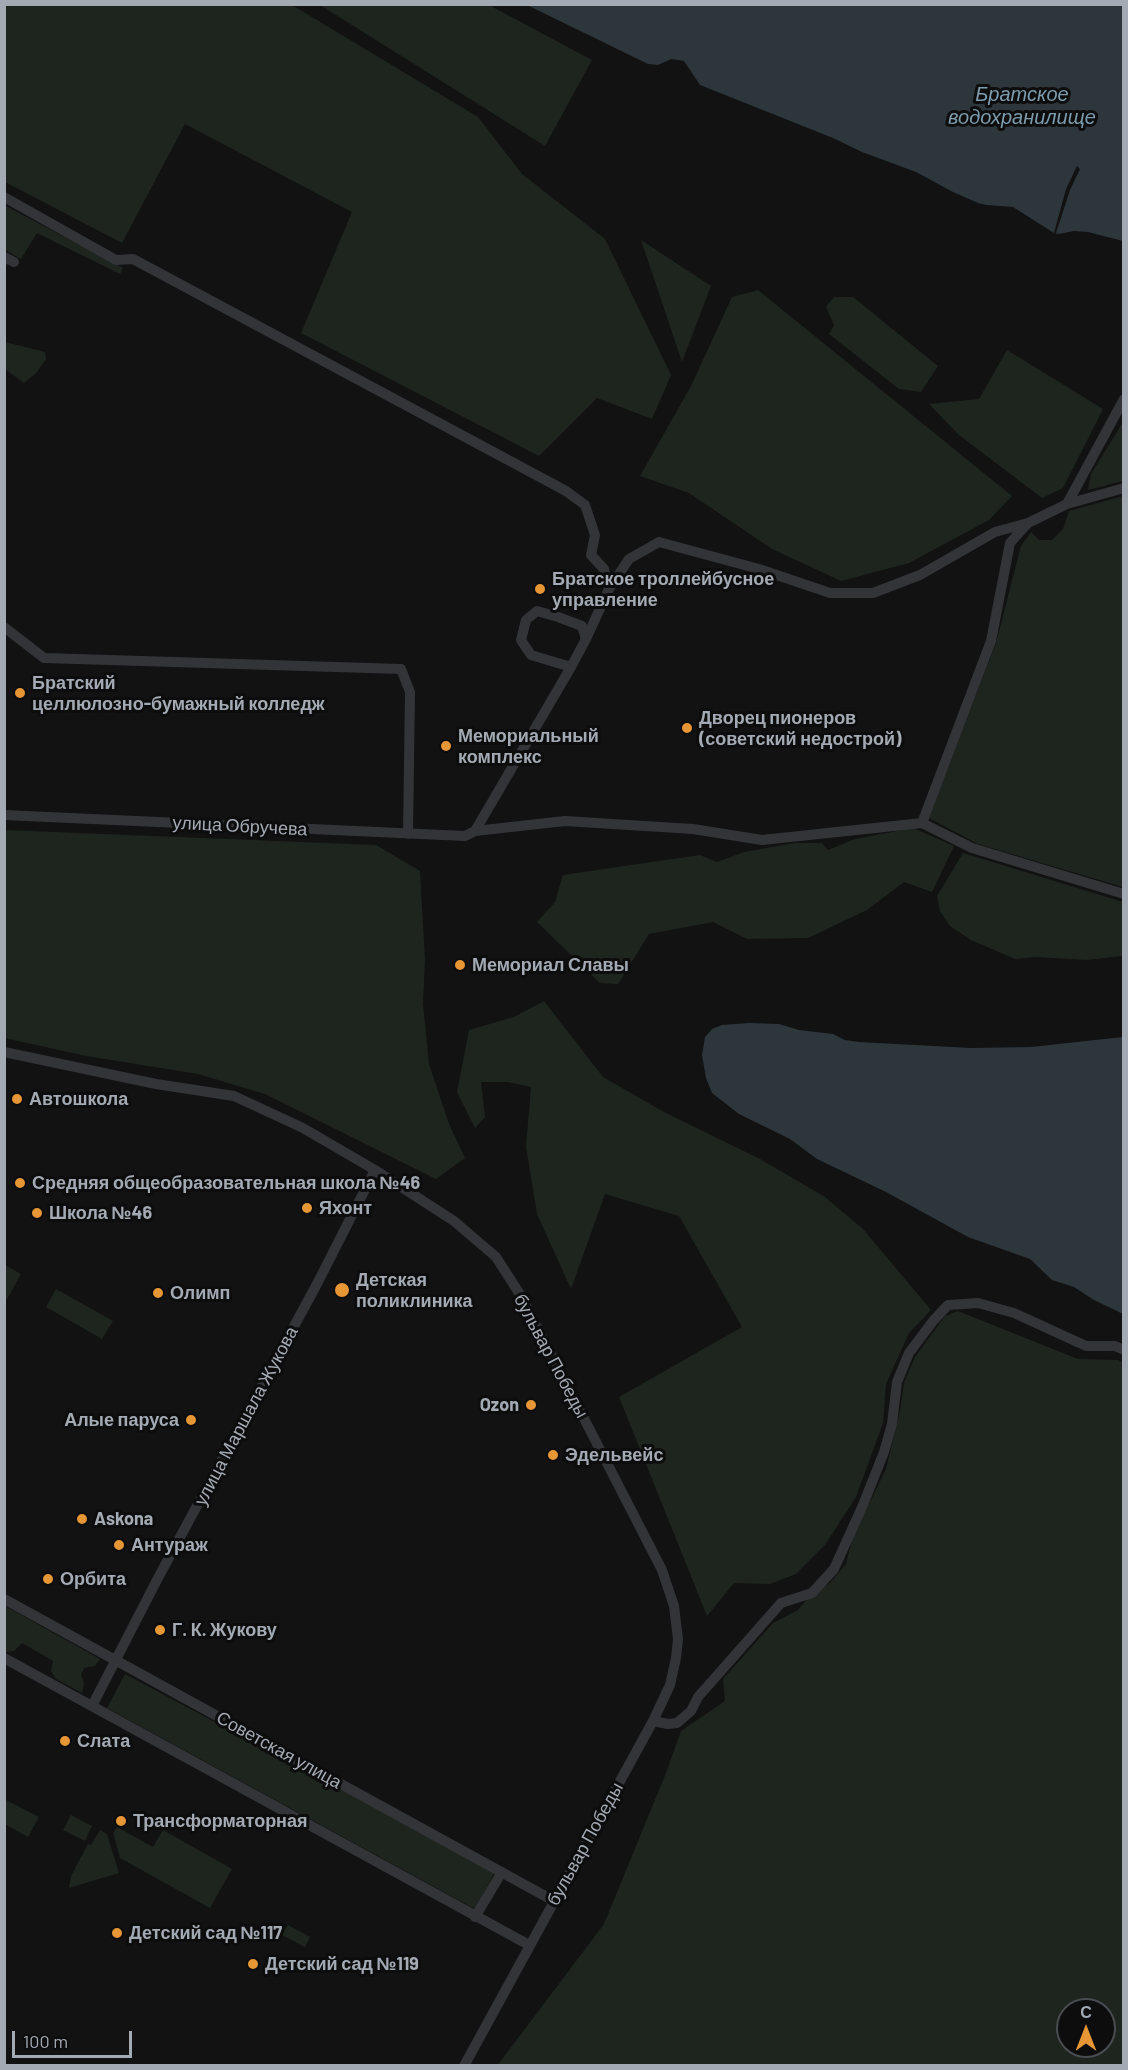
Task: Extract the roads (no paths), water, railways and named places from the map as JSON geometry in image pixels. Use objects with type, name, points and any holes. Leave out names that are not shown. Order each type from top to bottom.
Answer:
[{"type":"street","points":[[4,197],[116,260],[133,259],[566,491],[585,505],[595,535],[591,555],[604,569],[609,589]]},
{"type":"street","points":[[1066,504],[1124,399]]},
{"type":"street","points":[[475,831],[571,667],[609,589],[629,560],[659,542],[759,569],[830,593],[873,593],[920,575],[995,532],[1028,522],[1066,504],[1124,488]]},
{"type":"street","points":[[1028,522],[1010,543],[991,641],[922,823],[972,848],[1124,894]]},
{"type":"street","points":[[571,667],[531,655],[521,640],[526,620],[537,611],[558,617],[582,626],[586,639]]},
{"type":"street","points":[[4,627],[44,658],[401,669],[410,692],[408,834]]},
{"type":"street","name":"улица Обручева","points":[[4,815],[465,836],[475,831],[565,821],[693,829],[762,840],[922,823]]},
{"type":"street","name":"бульвар Победы","points":[[4,1052],[156,1084],[234,1096],[303,1128],[375,1170],[454,1221],[496,1257],[521,1296],[662,1570],[674,1606],[678,1639],[670,1685],[653,1721],[464,2066]]},
{"type":"street","name":"улица Маршала Жукова","points":[[92,1706],[318,1282],[375,1170]]},
{"type":"street","points":[[653,1721],[677,1723],[691,1711],[698,1697],[781,1603],[812,1593],[834,1569],[884,1452],[892,1424],[897,1382],[909,1353],[948,1305],[978,1303],[1014,1313],[1086,1346],[1115,1346],[1124,1350]]},
{"type":"street","name":"Советская улица","points":[[4,1599],[554,1900]]},
{"type":"street","points":[[4,1658],[529,1945]]},
{"type":"street","points":[[475,1917],[502,1872]]},
{"type":"water","name":"Братское водохранилище","points":[[527,5],[1123,5],[1123,241],[1088,232],[1054,233],[1013,207],[978,203],[916,172],[700,85],[684,61],[671,59],[658,65],[648,64]]},
{"type":"water","points":[[779,1024],[799,1030],[833,1034],[845,1040],[859,1042],[971,1048],[1031,1047],[1123,1037],[1123,1314],[1074,1287],[1052,1280],[1030,1259],[968,1237],[886,1192],[817,1159],[790,1139],[739,1114],[712,1093],[706,1078],[702,1055],[705,1037],[712,1029],[722,1025]]},
{"type":"place","name":"Братское троллейбусное управление","points":[[540,589]]},
{"type":"place","name":"Братский целлюлозно-бумажный колледж","points":[[20,693]]},
{"type":"place","name":"Дворец пионеров (советский недострой)","points":[[687,728]]},
{"type":"place","name":"Мемориальный комплекс","points":[[446,746]]},
{"type":"place","name":"Мемориал Славы","points":[[460,965]]},
{"type":"place","name":"Автошкола","points":[[17,1099]]},
{"type":"place","name":"Средняя общеобразовательная школа №46","points":[[20,1183]]},
{"type":"place","name":"Яхонт","points":[[307,1208]]},
{"type":"place","name":"Школа №46","points":[[37,1213]]},
{"type":"place","name":"Детская поликлиника","points":[[342,1290]]},
{"type":"place","name":"Олимп","points":[[158,1293]]},
{"type":"place","name":"Ozon","points":[[531,1405]]},
{"type":"place","name":"Алые паруса","points":[[191,1420]]},
{"type":"place","name":"Эдельвейс","points":[[553,1455]]},
{"type":"place","name":"Askona","points":[[82,1519]]},
{"type":"place","name":"Антураж","points":[[119,1545]]},
{"type":"place","name":"Орбита","points":[[48,1579]]},
{"type":"place","name":"Г. К. Жукову","points":[[160,1630]]},
{"type":"place","name":"Слата","points":[[65,1741]]},
{"type":"place","name":"Трансформаторная","points":[[121,1821]]},
{"type":"place","name":"Детский сад №117","points":[[117,1933]]},
{"type":"place","name":"Детский сад №119","points":[[253,1964]]}]
